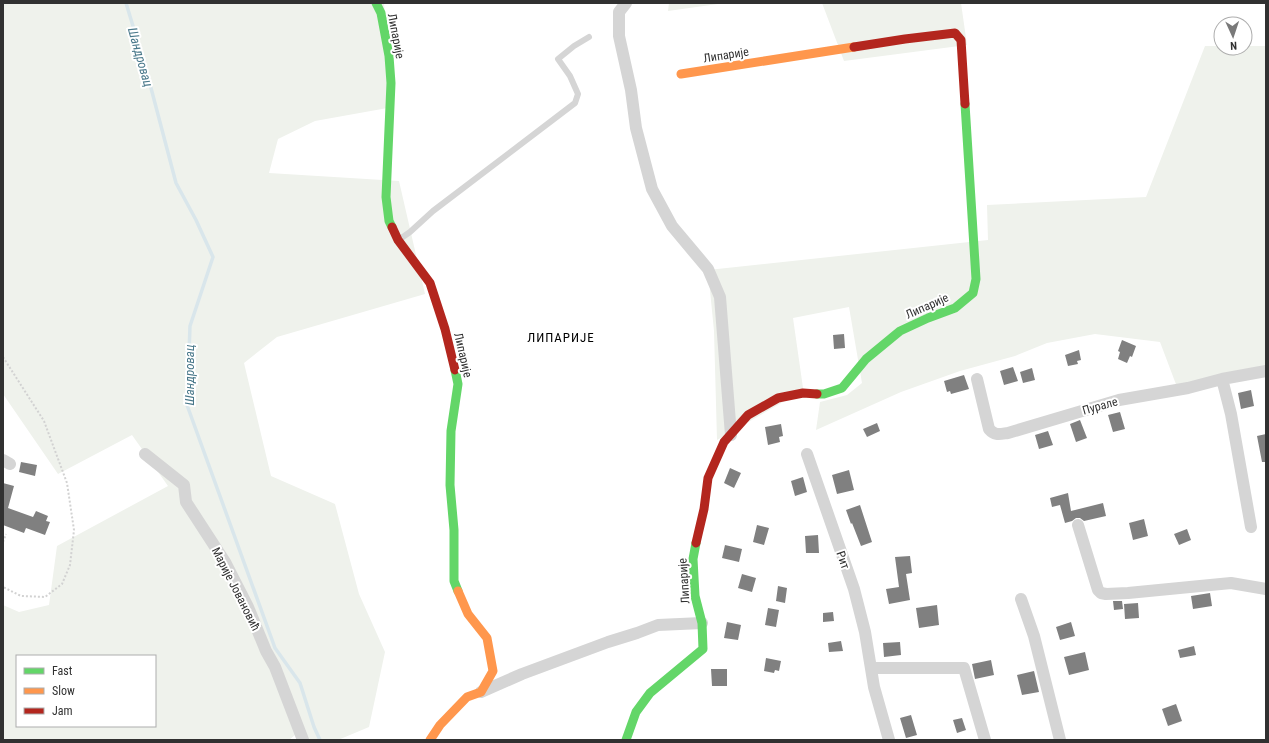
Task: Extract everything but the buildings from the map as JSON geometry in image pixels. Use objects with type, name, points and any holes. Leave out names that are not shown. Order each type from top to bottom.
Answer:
[{"type":"street","name":"Липарије","points":[[376,3],[380,13],[389,56],[391,83],[386,197],[389,220],[398,240],[430,282],[445,328],[458,384],[451,431],[450,485],[454,530],[454,581],[468,614],[487,638],[493,671],[481,692]]},
{"type":"street","points":[[626,3],[619,12],[619,36],[636,128],[652,189],[672,226],[708,269],[720,297],[731,435]]},
{"type":"street","name":"Липарије","points":[[626,740],[636,712],[650,694],[703,649],[702,623],[695,596],[692,559],[704,509],[708,478],[724,442],[748,415],[778,398],[803,393],[824,394],[842,388],[866,359],[900,331],[955,308],[973,293],[976,279],[961,40],[955,34],[905,39],[681,74]]},
{"type":"street","name":"Пурале","points":[[976,379],[989,429],[992,433],[996,434],[1008,432],[1119,400],[1188,388],[1222,379],[1266,371]]},
{"type":"street","points":[[1222,379],[1231,414],[1251,527]]},
{"type":"street","name":"Марије Јовановић","points":[[146,454],[184,485],[186,502],[225,562],[248,607],[266,651],[275,667],[303,740]]},
{"type":"street","name":"Рит","points":[[807,454],[854,589],[865,632],[874,687],[889,740]]},
{"type":"street","points":[[1078,525],[1098,590],[1101,593],[1128,593],[1231,583],[1266,589]]},
{"type":"street","points":[[1021,599],[1034,636],[1060,740]]},
{"type":"street","points":[[430,740],[440,725],[467,697],[551,663],[658,625],[702,623]]},
{"type":"street","points":[[871,668],[964,668],[984,740]]},
{"type":"lane","points":[[398,240],[410,232],[433,211],[575,103],[578,94],[570,76],[558,59],[574,46],[589,37]]},
{"type":"path","points":[[3,357],[44,421],[67,483],[74,530],[70,565],[62,584],[45,597],[21,596],[3,587]]},
{"type":"path","points":[[3,542],[6,534]]},
{"type":"shaded area","points":[[3,3],[384,3],[393,107],[315,121],[278,139],[269,173],[399,181],[425,294],[277,337],[244,363],[271,476],[335,504],[359,594],[385,652],[369,727],[338,740],[299,740],[295,735],[289,740],[3,740],[3,605],[19,612],[49,605],[57,546],[168,486],[132,435],[58,474],[3,394]]},
{"type":"shaded area","points":[[669,3],[725,3],[668,11]]},
{"type":"shaded area","points":[[822,3],[961,3],[967,45],[844,61]]},
{"type":"shaded area","points":[[1205,46],[1213,46],[1213,56],[1253,56],[1253,46],[1266,46],[1266,367],[1177,387],[1160,342],[1095,334],[1047,343],[1015,356],[960,371],[901,392],[816,430],[820,402],[847,395],[862,383],[849,307],[793,318],[804,395],[790,398],[717,440],[714,331],[708,270],[988,240],[987,205],[1146,197]]},
{"type":"waterway","name":"Шандровац","points":[[126,3],[146,69],[176,183],[196,220],[213,257],[190,326],[187,405],[275,648],[300,683],[314,727],[320,740]]},
{"type":"traffic: fast","points":[[376,3],[381,13],[389,56],[391,83],[386,197],[389,221],[392,227]]},
{"type":"traffic: fast","points":[[817,394],[824,394],[842,388],[866,359],[900,331],[955,308],[973,293],[976,279],[965,104]]},
{"type":"traffic: fast","points":[[455,370],[458,384],[451,431],[450,485],[454,530],[454,581],[458,591]]},
{"type":"traffic: fast","points":[[626,740],[636,712],[650,693],[703,649],[702,623],[695,596],[693,559],[696,543]]},
{"type":"traffic: slow","points":[[681,74],[854,47]]},
{"type":"traffic: slow","points":[[430,740],[440,725],[467,697],[481,692],[493,671],[487,638],[468,614],[458,591]]},
{"type":"traffic: jam","points":[[854,47],[955,33],[961,40],[965,104]]},
{"type":"traffic: jam","points":[[392,227],[398,240],[430,283],[445,329],[455,370]]},
{"type":"traffic: jam","points":[[696,543],[704,509],[708,478],[724,442],[748,415],[778,398],[803,393],[817,394]]},
{"type":"district","name":"ЛИПАРИЈЕ","points":[[561,337]]}]
